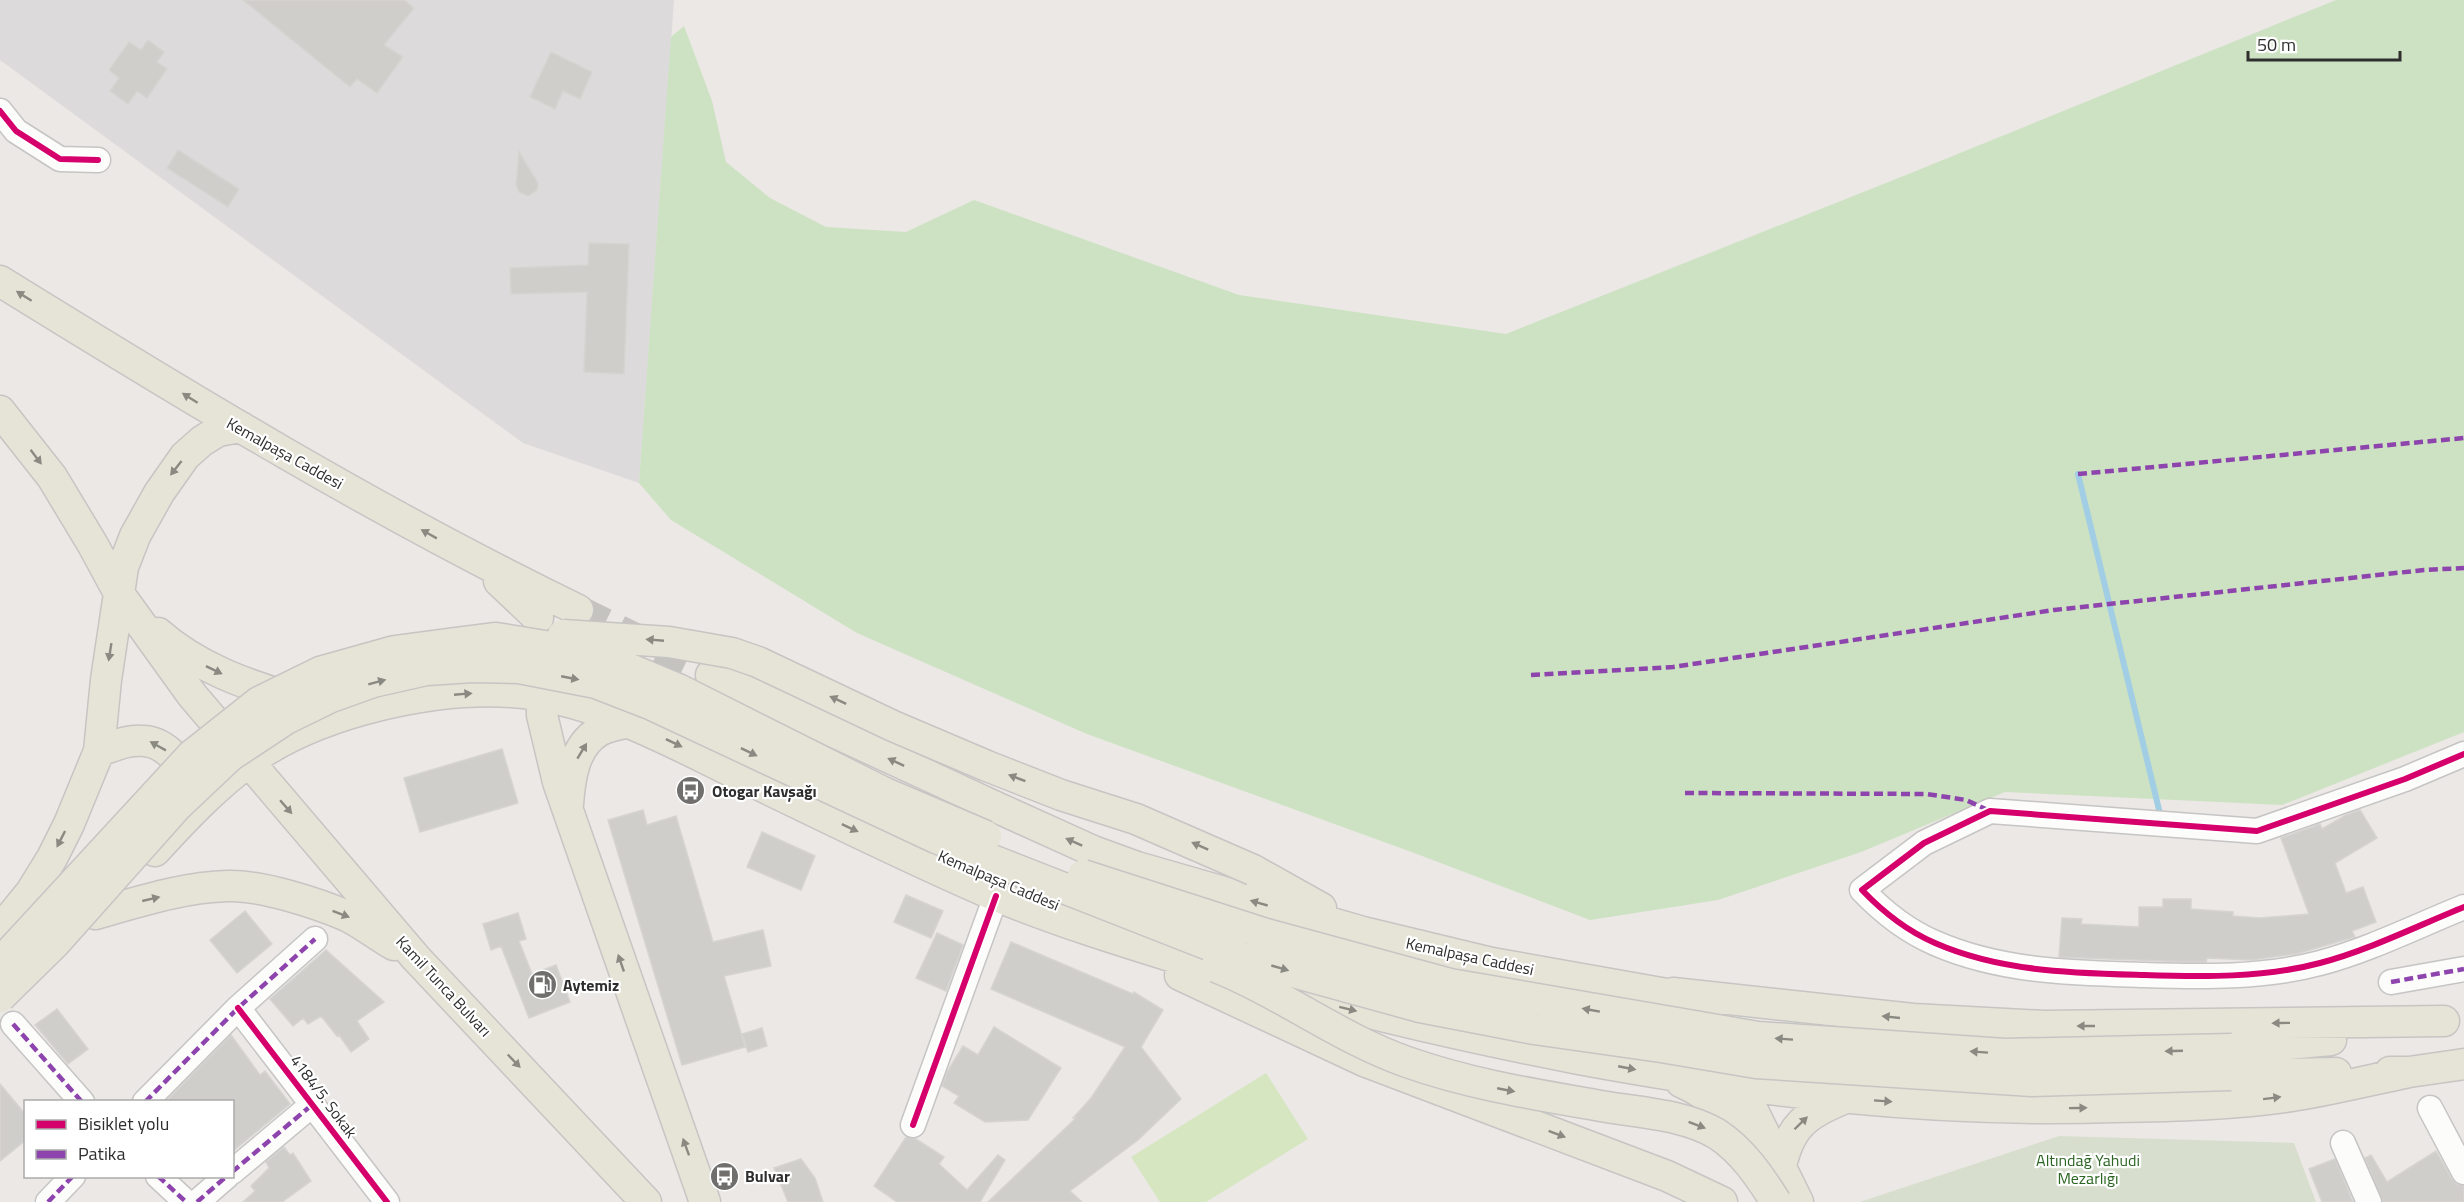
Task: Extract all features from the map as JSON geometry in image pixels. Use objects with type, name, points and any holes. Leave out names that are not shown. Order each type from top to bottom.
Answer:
[{"type":"main road","name":"Kemalpaşa Caddesi","points":[[0,281],[241,428],[480,562],[578,610]]},
{"type":"main road","points":[[0,411],[52,477],[120,595],[192,695],[248,763]]},
{"type":"main road","points":[[0,930],[31,892],[52,858],[69,824],[99,751],[106,680],[120,595],[127,555],[135,536],[170,475],[185,456],[218,431],[241,428]]},
{"type":"main road","points":[[480,562],[538,618]]},
{"type":"main road","points":[[120,595],[171,643],[207,667],[230,678],[312,703],[351,707],[385,705]]},
{"type":"main road","points":[[0,963],[192,755],[259,702],[320,672],[395,651],[496,638],[550,635],[698,645],[732,652],[893,726],[987,766],[1061,795],[1137,819],[1253,870],[1363,932]]},
{"type":"main road","points":[[496,638],[569,650],[611,661],[678,688],[885,793],[1096,880],[1266,934],[1450,984],[1758,1037],[2005,1054],[2232,1062],[2409,1072]]},
{"type":"main road","points":[[0,997],[55,943],[177,806],[230,756],[286,719],[332,697],[373,682],[426,670],[473,667],[519,668],[596,683],[650,704],[936,838],[1242,958],[1420,1007],[1534,1029],[1756,1063],[2032,1081],[2232,1062],[2331,1040],[2454,1019]]},
{"type":"main road","name":"Kemalpaşa Caddesi","points":[[711,675],[998,808],[1137,867],[1363,932],[1492,963],[1678,996],[1701,1014],[1717,1038],[1798,1202]]},
{"type":"main road","name":"Kemalpaşa Caddesi","points":[[385,705],[427,697],[531,690],[631,722],[961,880],[1080,928],[1322,1002],[1467,1038],[1658,1074]]},
{"type":"main road","points":[[531,690],[568,807],[705,1202]]},
{"type":"main road","points":[[6,1019],[24,991],[176,828],[248,763],[285,740],[316,725],[385,705]]},
{"type":"main road","points":[[568,807],[572,772],[584,745],[598,732],[631,722]]},
{"type":"main road","points":[[99,751],[128,741],[147,741],[160,746],[181,764],[190,780],[192,797],[188,811],[176,828]]},
{"type":"main road","name":"Kamil Tunca Bulvarı","points":[[248,763],[416,958],[646,1202]]},
{"type":"main road","points":[[961,880],[946,858],[944,846],[946,833],[952,822],[972,808],[998,808]]},
{"type":"main road","points":[[936,838],[1014,885],[1157,945],[1239,976],[1344,1035],[1386,1055],[1427,1069],[1502,1089],[1674,1119],[1704,1127],[1724,1139],[1745,1158],[1776,1202]]},
{"type":"main road","points":[[95,914],[195,889],[230,885],[267,890],[349,917],[416,958]]},
{"type":"main road","points":[[1080,928],[1364,1061],[1667,1176],[1722,1202]]},
{"type":"main road","points":[[1467,1038],[1480,1039],[1493,1036],[1505,1029],[1513,1019],[1517,1006],[1517,993],[1512,980],[1504,970],[1492,963]]},
{"type":"main road","points":[[1664,992],[1913,1019],[2045,1026],[2454,1019]]},
{"type":"main road","points":[[1658,1074],[1843,1099],[1983,1108],[2077,1108],[2213,1104],[2294,1096],[2409,1072],[2464,1064]]},
{"type":"main road","points":[[1658,1074],[1692,1087],[1734,1120],[1752,1145],[1783,1202]]},
{"type":"main road","points":[[1781,1166],[1785,1145],[1794,1129],[1810,1114],[1843,1099]]},
{"type":"street","points":[[0,111],[16,131],[60,159],[98,160]]},
{"type":"street","points":[[2464,754],[2405,779],[2257,831],[1990,811],[1924,843],[1862,890],[1884,913],[1934,943],[1982,958],[2042,971],[2188,976],[2275,972],[2321,963],[2464,907]]},
{"type":"street","points":[[913,1125],[996,896]]},
{"type":"street","points":[[146,1100],[238,1008],[315,939]]},
{"type":"street","points":[[2391,982],[2464,969]]},
{"type":"street","name":"4184/5. Sokak","points":[[238,1008],[313,1104],[384,1201]]},
{"type":"street","points":[[6,1019],[81,1100]]},
{"type":"street","points":[[234,1170],[313,1104]]},
{"type":"street","points":[[2430,1108],[2464,1172]]},
{"type":"street","points":[[2343,1143],[2369,1202]]},
{"type":"street","points":[[48,1202],[71,1178]]},
{"type":"street","points":[[160,1178],[186,1202]]},
{"type":"street","points":[[197,1202],[225,1178]]},
{"type":"shaded area","points":[[0,0],[674,0],[639,483],[523,443],[0,60]]},
{"type":"green space","points":[[2336,0],[2464,0],[2464,732],[2282,805],[2005,792],[1861,852],[1718,900],[1590,920],[1417,854],[1087,734],[857,633],[671,520],[639,483],[671,37],[684,26],[712,101],[726,162],[770,198],[826,227],[906,232],[974,200],[1239,295],[1506,334],[1901,177]]},
{"type":"green space","points":[[1266,1073],[1308,1139],[1206,1202],[1160,1202],[1131,1157]]},
{"type":"green space","name":"Altındağ Yahudi Mezarlığı","points":[[2059,1136],[2294,1143],[2316,1202],[1860,1202]]},
{"type":"building","points":[[243,0],[404,0],[414,8],[384,45],[403,57],[377,93],[357,79],[350,87]]},
{"type":"building","points":[[148,40],[164,52],[157,62],[167,69],[147,98],[137,91],[128,104],[110,91],[119,78],[109,70],[129,42],[141,50]]},
{"type":"building","points":[[551,52],[592,72],[580,99],[563,91],[555,109],[530,97]]},
{"type":"building","points":[[178,150],[239,189],[228,207],[167,168]]},
{"type":"building","points":[[519,152],[538,183],[537,190],[528,196],[519,192],[516,185]]},
{"type":"building","points":[[589,243],[629,244],[624,374],[584,372],[587,292],[511,294],[510,268],[588,265]]},
{"type":"building","points":[[502,749],[518,803],[420,832],[404,778]]},
{"type":"building","points":[[643,810],[647,825],[676,816],[713,942],[763,930],[771,966],[724,976],[745,1047],[682,1065],[608,820]]},
{"type":"building","points":[[2360,810],[2377,838],[2335,863],[2346,893],[2363,887],[2376,922],[2352,931],[2355,937],[2296,954],[2251,960],[2207,958],[2206,962],[2188,962],[2059,957],[2062,918],[2082,919],[2081,924],[2139,927],[2139,907],[2163,907],[2163,899],[2191,899],[2191,909],[2233,912],[2233,916],[2260,918],[2309,914],[2281,838],[2320,824],[2322,829]]},
{"type":"building","points":[[762,832],[815,856],[801,890],[747,867]]},
{"type":"building","points":[[906,895],[943,911],[931,938],[894,922]]},
{"type":"building","points":[[245,911],[272,944],[237,973],[210,940]]},
{"type":"building","points":[[518,913],[526,939],[519,941],[532,974],[556,965],[570,1002],[529,1018],[501,946],[491,950],[483,924]]},
{"type":"building","points":[[937,933],[963,945],[946,991],[916,978]]},
{"type":"building","points":[[1011,942],[1133,994],[1134,992],[1163,1010],[1141,1047],[1181,1099],[1138,1140],[1070,1191],[1082,1202],[988,1202],[1076,1118],[1073,1118],[1091,1098],[1125,1047],[991,989]]},
{"type":"building","points":[[326,950],[384,1002],[357,1021],[369,1039],[351,1052],[321,1016],[308,1024],[303,1018],[293,1026],[270,999]]},
{"type":"building","points":[[57,1009],[88,1049],[68,1064],[35,1025]]},
{"type":"building","points":[[994,1027],[1061,1068],[1028,1120],[985,1122],[954,1103],[959,1096],[942,1086],[947,1072],[963,1046],[978,1055]]},
{"type":"building","points":[[762,1028],[767,1046],[748,1052],[742,1034]]},
{"type":"building","points":[[231,1035],[260,1075],[265,1071],[290,1104],[234,1150],[234,1100],[167,1100]]},
{"type":"building","points":[[0,1084],[24,1113],[24,1142],[0,1161]]},
{"type":"building","points":[[906,1137],[916,1139],[944,1157],[939,1164],[967,1190],[998,1155],[1005,1160],[980,1202],[897,1202],[874,1186]]},
{"type":"building","points":[[284,1147],[290,1155],[293,1153],[311,1181],[282,1202],[243,1202],[255,1191],[251,1186],[269,1168],[266,1162]]},
{"type":"building","points":[[2436,1151],[2452,1179],[2464,1186],[2464,1202],[2383,1202],[2365,1158],[2371,1155],[2387,1182]]},
{"type":"building","points":[[801,1159],[815,1178],[823,1202],[788,1202],[774,1168]]},
{"type":"building","points":[[2335,1159],[2353,1202],[2322,1202],[2309,1169]]},
{"type":"waterway","points":[[2078,474],[2161,818]]},
{"type":"tunnel","points":[[578,610],[711,675]]},
{"type":"marked path","points":[[2078,474],[2464,438]]},
{"type":"marked path","points":[[1531,675],[1673,667],[2054,610],[2424,570],[2464,568]]},
{"type":"marked path","points":[[1685,793],[1927,794],[1966,800],[1990,811]]},
{"type":"marked path","points":[[147,1100],[238,1008],[315,939]]},
{"type":"marked path","points":[[2391,982],[2464,969]]},
{"type":"marked path","points":[[13,1024],[80,1100]]},
{"type":"marked path","points":[[234,1170],[313,1104]]},
{"type":"marked path","points":[[48,1202],[71,1178]]},
{"type":"marked path","points":[[160,1178],[186,1202]]},
{"type":"marked path","points":[[197,1202],[225,1178]]},
{"type":"cycle path","points":[[0,111],[16,131],[60,159],[98,160]]},
{"type":"cycle path","points":[[2464,754],[2405,779],[2257,831],[1990,811],[1924,843],[1862,890],[1905,927],[1960,953],[2038,969],[2166,976],[2255,974],[2299,968],[2357,951],[2464,907]]},
{"type":"cycle path","points":[[913,1125],[996,896]]},
{"type":"cycle path","points":[[238,1008],[387,1202]]},
{"type":"place","name":"Otogar Kavşağı","points":[[691,791]]},
{"type":"place","name":"Aytemiz","points":[[542,985]]},
{"type":"place","name":"Bulvar","points":[[724,1176]]}]
